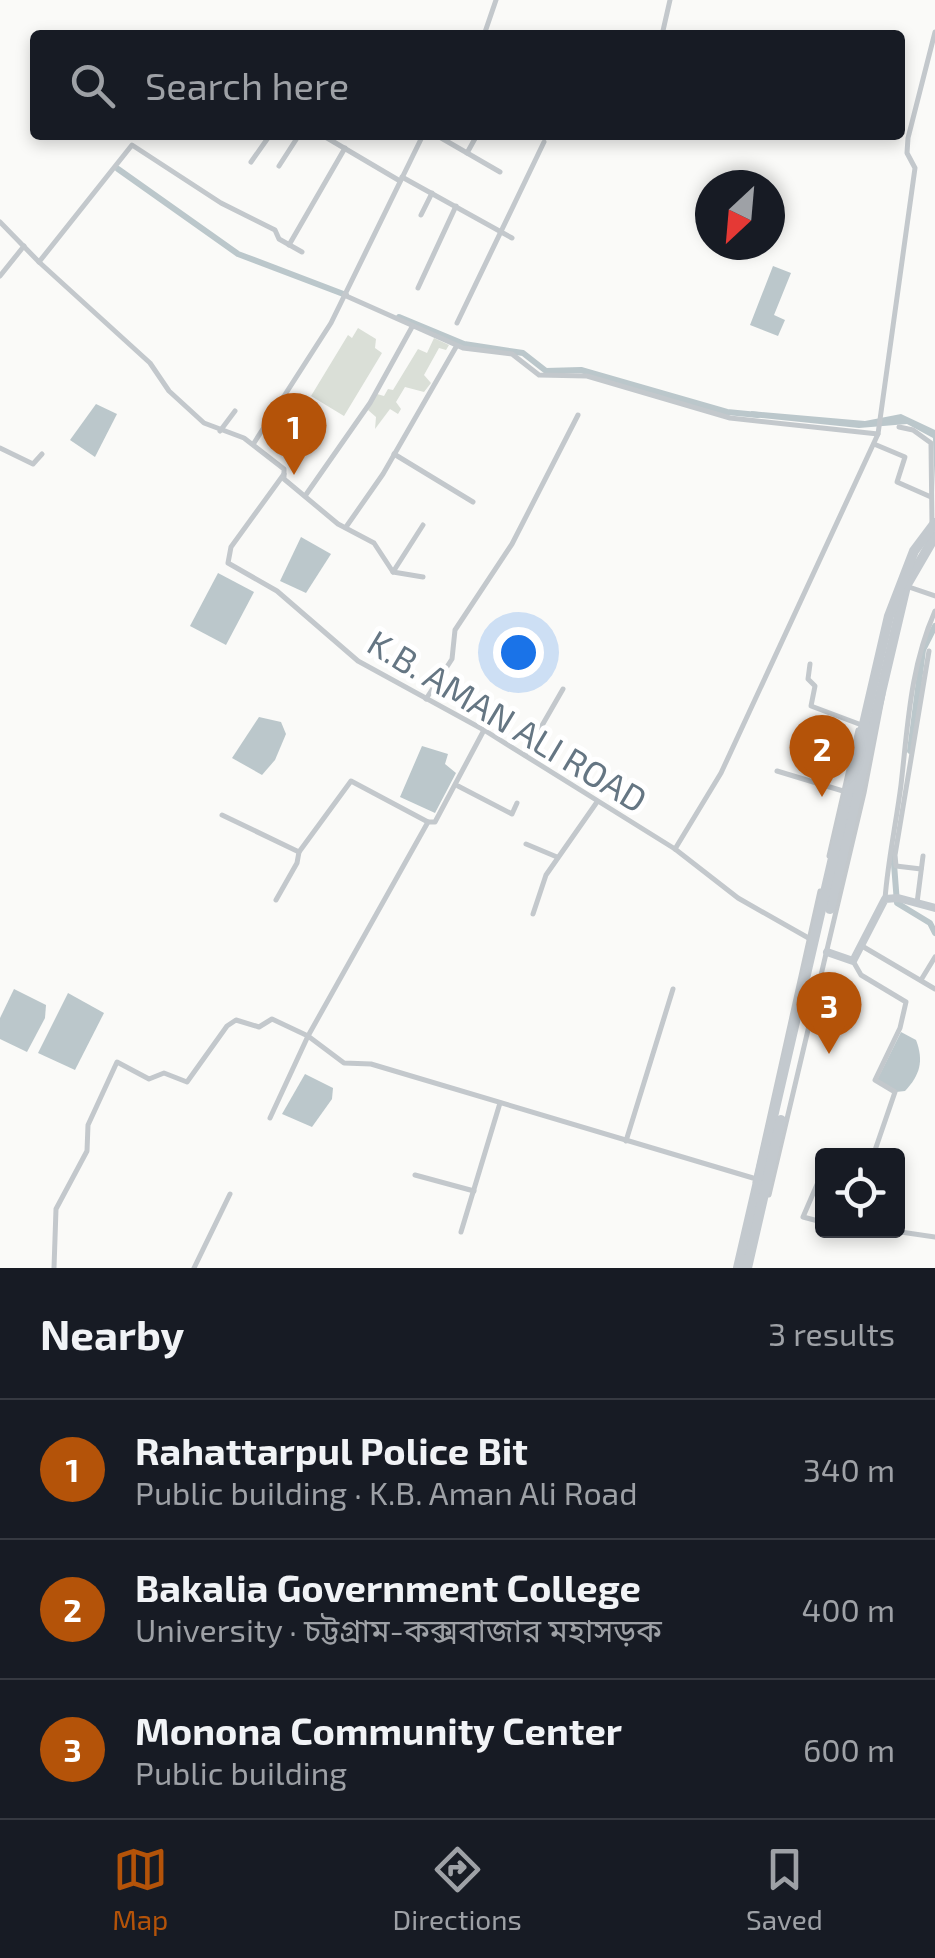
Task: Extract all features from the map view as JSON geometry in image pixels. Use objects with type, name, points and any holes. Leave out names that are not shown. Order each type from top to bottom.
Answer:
[{"type":"highway","points":[[738,1268],[754,1218],[882,692],[889,635],[906,586],[930,552],[934,529]]},
{"type":"highway","points":[[747,1268],[755,1184],[900,584],[914,551],[934,529]]},
{"type":"street","points":[[486,30],[496,0]]},
{"type":"street","points":[[663,30],[670,0]]},
{"type":"street","points":[[675,850],[722,773],[879,432],[915,168],[908,153],[908,138],[935,32]]},
{"type":"street","points":[[251,162],[266,140]]},
{"type":"street","points":[[279,166],[296,140]]},
{"type":"street","points":[[331,140],[512,238]]},
{"type":"street","points":[[254,444],[344,295],[421,140]]},
{"type":"street","points":[[445,140],[500,172]]},
{"type":"street","points":[[467,153],[474,140]]},
{"type":"street","points":[[456,323],[544,142]]},
{"type":"street","points":[[39,262],[131,144],[222,203],[275,230],[302,252]]},
{"type":"street","points":[[289,244],[345,148]]},
{"type":"street","points":[[421,215],[432,193]]},
{"type":"street","points":[[418,288],[456,206]]},
{"type":"street","points":[[0,222],[150,363],[192,412],[220,432],[254,444],[278,462],[284,474],[345,529],[374,543],[393,572],[423,578]]},
{"type":"street","points":[[0,276],[24,246]]},
{"type":"street","points":[[344,295],[463,348],[512,354],[540,375],[587,376],[730,418],[879,432]]},
{"type":"street","points":[[306,496],[398,356],[412,327]]},
{"type":"street","points":[[345,529],[456,347]]},
{"type":"street","points":[[220,432],[235,412]]},
{"type":"street","points":[[426,698],[452,659],[455,630],[512,544],[578,415]]},
{"type":"street","points":[[899,427],[914,430],[932,444],[934,529]]},
{"type":"street","points":[[874,444],[904,456],[897,482],[931,496]]},
{"type":"street","points":[[0,448],[32,464],[42,454]]},
{"type":"street","points":[[394,454],[473,502]]},
{"type":"street","name":"K.B. AMAN ALI ROAD","points":[[284,474],[231,547],[228,563],[278,591],[358,661],[484,730],[675,850],[738,898],[810,939]]},
{"type":"street","points":[[393,572],[424,524]]},
{"type":"street","points":[[906,586],[935,596]]},
{"type":"street","points":[[853,961],[891,898],[887,854],[901,784],[911,684],[935,611]]},
{"type":"street","points":[[54,1268],[56,1209],[88,1150],[88,1125],[117,1062],[149,1079],[164,1073],[186,1082],[236,1020],[259,1027],[272,1019],[308,1036],[344,1063],[371,1064],[626,1140],[755,1184],[859,724],[880,642],[889,635]]},
{"type":"street","points":[[921,870],[896,866],[895,855],[929,651]]},
{"type":"street","points":[[810,664],[808,679],[816,685],[811,706],[859,724]]},
{"type":"street","points":[[524,755],[564,689]]},
{"type":"street","points":[[754,1218],[766,1207],[881,718],[882,692]]},
{"type":"street","points":[[276,900],[298,863],[298,852],[350,781],[434,822],[458,786],[484,730]]},
{"type":"street","points":[[776,771],[843,791]]},
{"type":"street","points":[[458,786],[512,814],[517,803]]},
{"type":"street","points":[[533,914],[557,857],[597,802]]},
{"type":"street","points":[[222,816],[298,852]]},
{"type":"street","points":[[270,1118],[308,1036],[428,822]]},
{"type":"street","points":[[526,844],[557,857]]},
{"type":"street","points":[[916,903],[924,856]]},
{"type":"street","points":[[891,898],[935,908]]},
{"type":"street","points":[[862,946],[935,989]]},
{"type":"street","points":[[826,951],[853,961],[861,974],[906,1002],[900,1028],[874,1080],[894,1092],[876,1148]]},
{"type":"street","points":[[921,980],[935,958]]},
{"type":"street","points":[[626,1140],[673,989]]},
{"type":"street","points":[[461,1232],[500,1104]]},
{"type":"street","points":[[415,1176],[474,1192]]},
{"type":"street","points":[[815,1189],[803,1217],[815,1220]]},
{"type":"street","points":[[194,1268],[230,1194]]},
{"type":"street","points":[[905,1232],[935,1236]]},
{"type":"shaded area","points":[[773,266],[791,273],[774,315],[785,320],[778,336],[750,325]]},
{"type":"shaded area","points":[[358,328],[376,339],[375,348],[382,353],[344,416],[311,396],[348,335],[352,338]]},
{"type":"shaded area","points":[[434,338],[449,345],[446,350],[439,348],[424,375],[431,383],[424,392],[405,387],[396,402],[401,409],[398,414],[390,409],[375,429],[376,417],[368,410],[377,394],[384,396],[388,389],[393,390],[418,349],[427,353]]},
{"type":"shaded area","points":[[96,404],[117,414],[95,457],[70,440]]},
{"type":"shaded area","points":[[751,411],[865,421],[901,414],[935,430],[935,492],[933,438],[907,424],[859,428],[752,417]]},
{"type":"shaded area","points":[[301,537],[331,554],[306,593],[280,581]]},
{"type":"shaded area","points":[[218,573],[254,592],[226,645],[190,626]]},
{"type":"shaded area","points":[[259,717],[281,722],[286,734],[275,760],[262,775],[232,758]]},
{"type":"shaded area","points":[[422,746],[448,754],[445,764],[456,773],[435,813],[400,797]]},
{"type":"shaded area","points":[[14,989],[46,1005],[45,1018],[27,1052],[0,1039],[0,1018]]},
{"type":"shaded area","points":[[68,993],[104,1013],[75,1070],[38,1053]]},
{"type":"shaded area","points":[[901,1032],[916,1040],[920,1061],[910,1085],[905,1091],[896,1092],[877,1080]]},
{"type":"shaded area","points":[[305,1074],[333,1088],[332,1099],[312,1127],[282,1114]]},
{"type":"waterway","points":[[118,169],[238,254],[346,295]]},
{"type":"waterway","points":[[399,317],[464,344],[523,353],[546,371],[581,370],[727,412],[758,415]]},
{"type":"waterway","points":[[910,751],[923,650],[935,626]]},
{"type":"waterway","points":[[893,851],[897,903],[930,923],[935,933]]},
{"type":"place","name":"Rahattarpul Police Bit","points":[[294,475]]},
{"type":"place","name":"Bakalia Government College","points":[[822,797]]},
{"type":"place","name":"Monona Community Center","points":[[829,1054]]}]
